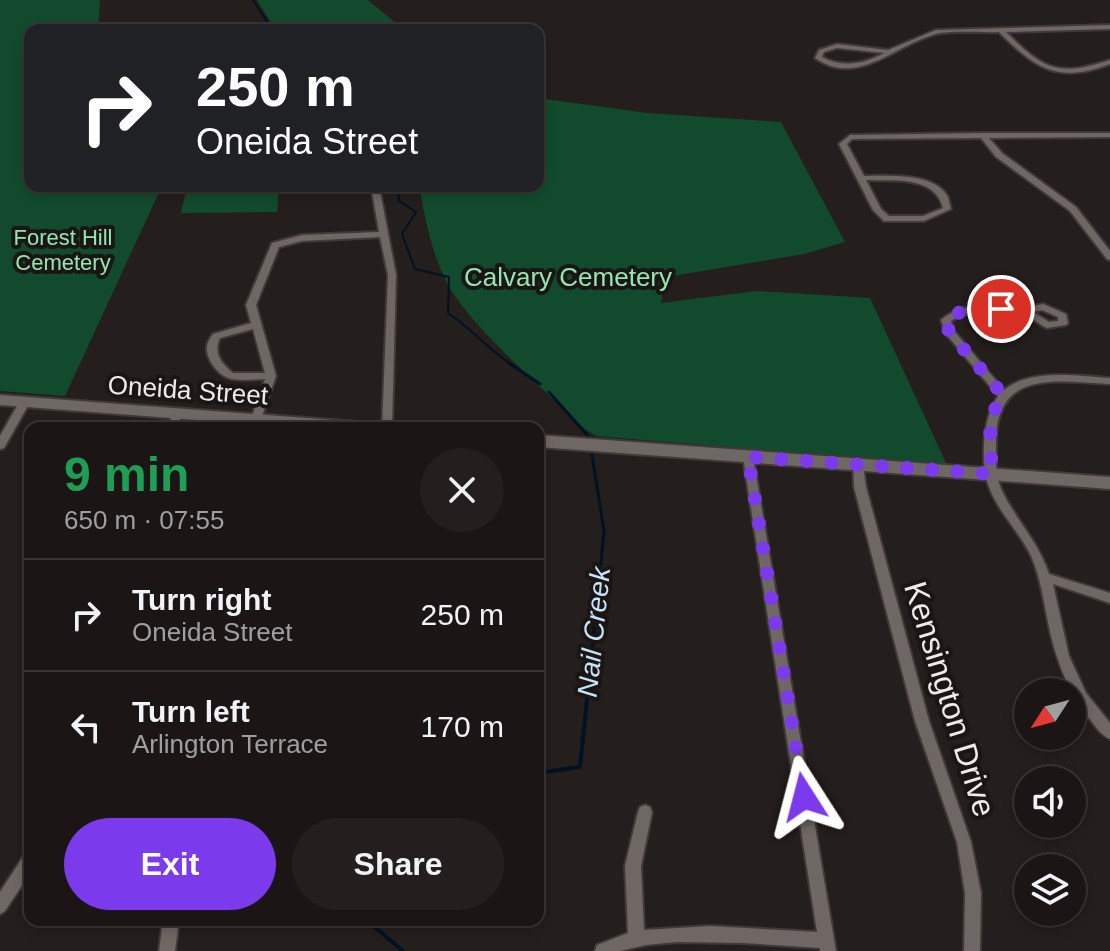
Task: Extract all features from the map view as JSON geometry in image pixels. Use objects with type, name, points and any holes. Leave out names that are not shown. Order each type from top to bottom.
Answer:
[{"type":"street","points":[[888,52],[837,46],[824,49],[818,55],[830,64],[852,66],[869,63],[932,33],[1110,27]]},
{"type":"street","points":[[1000,30],[1035,60],[1055,72],[1083,73],[1110,62]]},
{"type":"street","points":[[982,135],[999,155],[1073,209],[1110,257]]},
{"type":"street","points":[[861,178],[929,184],[940,191],[947,209],[939,215],[891,220],[877,210],[843,144],[846,138],[1110,135]]},
{"type":"street","points":[[376,192],[392,288],[387,422]]},
{"type":"street","points":[[256,419],[271,376],[255,325],[252,296],[270,265],[275,245],[302,238],[383,234]]},
{"type":"street","points":[[1003,395],[949,332],[946,320],[957,313],[973,310],[1028,311]]},
{"type":"street","points":[[255,325],[216,336],[212,351],[215,361],[231,376],[271,376]]},
{"type":"street","points":[[1110,381],[1048,379],[1019,385],[1003,395],[992,411],[990,423],[992,474],[1045,577],[1055,631],[1071,678],[1097,720],[1110,733]]},
{"type":"street","name":"Oneida Street","points":[[0,400],[175,421],[256,419],[295,422]]},
{"type":"street","points":[[0,445],[25,402]]},
{"type":"street","points":[[544,441],[1110,483]]},
{"type":"street","points":[[603,951],[616,942],[636,937],[689,935],[827,945],[748,457]]},
{"type":"street","name":"Kensington Drive","points":[[858,464],[860,487],[922,721],[964,842],[973,893],[972,951]]},
{"type":"street","points":[[1045,577],[1110,598]]},
{"type":"street","points":[[636,937],[633,866],[645,812]]},
{"type":"street","points":[[2,899],[24,868]]},
{"type":"street","points":[[167,951],[170,926]]},
{"type":"green space","name":"Forest Hill Cemetery","points":[[0,0],[100,0],[98,24],[24,24],[24,192],[159,192],[65,396],[0,391]]},
{"type":"green space","points":[[257,0],[368,0],[397,24],[272,24]]},
{"type":"green space","name":"Calvary Cemetery","points":[[544,99],[647,113],[781,122],[845,242],[804,254],[666,277],[661,303],[756,291],[870,298],[947,465],[596,436],[530,378],[471,317],[446,281],[426,222],[420,192],[544,192]]},
{"type":"green space","points":[[186,192],[279,192],[277,212],[181,213]]},
{"type":"waterway","name":"Nail Creek","points":[[253,0],[269,24]]},
{"type":"waterway","name":"Nail Creek","points":[[398,192],[399,201],[416,212],[402,234],[415,269],[449,277],[448,313],[512,365]]},
{"type":"waterway","name":"Nail Creek","points":[[509,363],[540,384]]},
{"type":"waterway","name":"Nail Creek","points":[[549,392],[588,436]]},
{"type":"waterway","name":"Nail Creek","points":[[592,455],[604,531],[595,624]]},
{"type":"waterway","name":"Nail Creek","points":[[544,772],[580,767],[595,622]]},
{"type":"waterway","name":"Nail Creek","points":[[374,926],[403,951]]},
{"type":"route","points":[[804,797],[748,457],[992,474],[990,423],[992,411],[1003,395],[949,332],[946,320],[957,313],[1001,309]]}]
